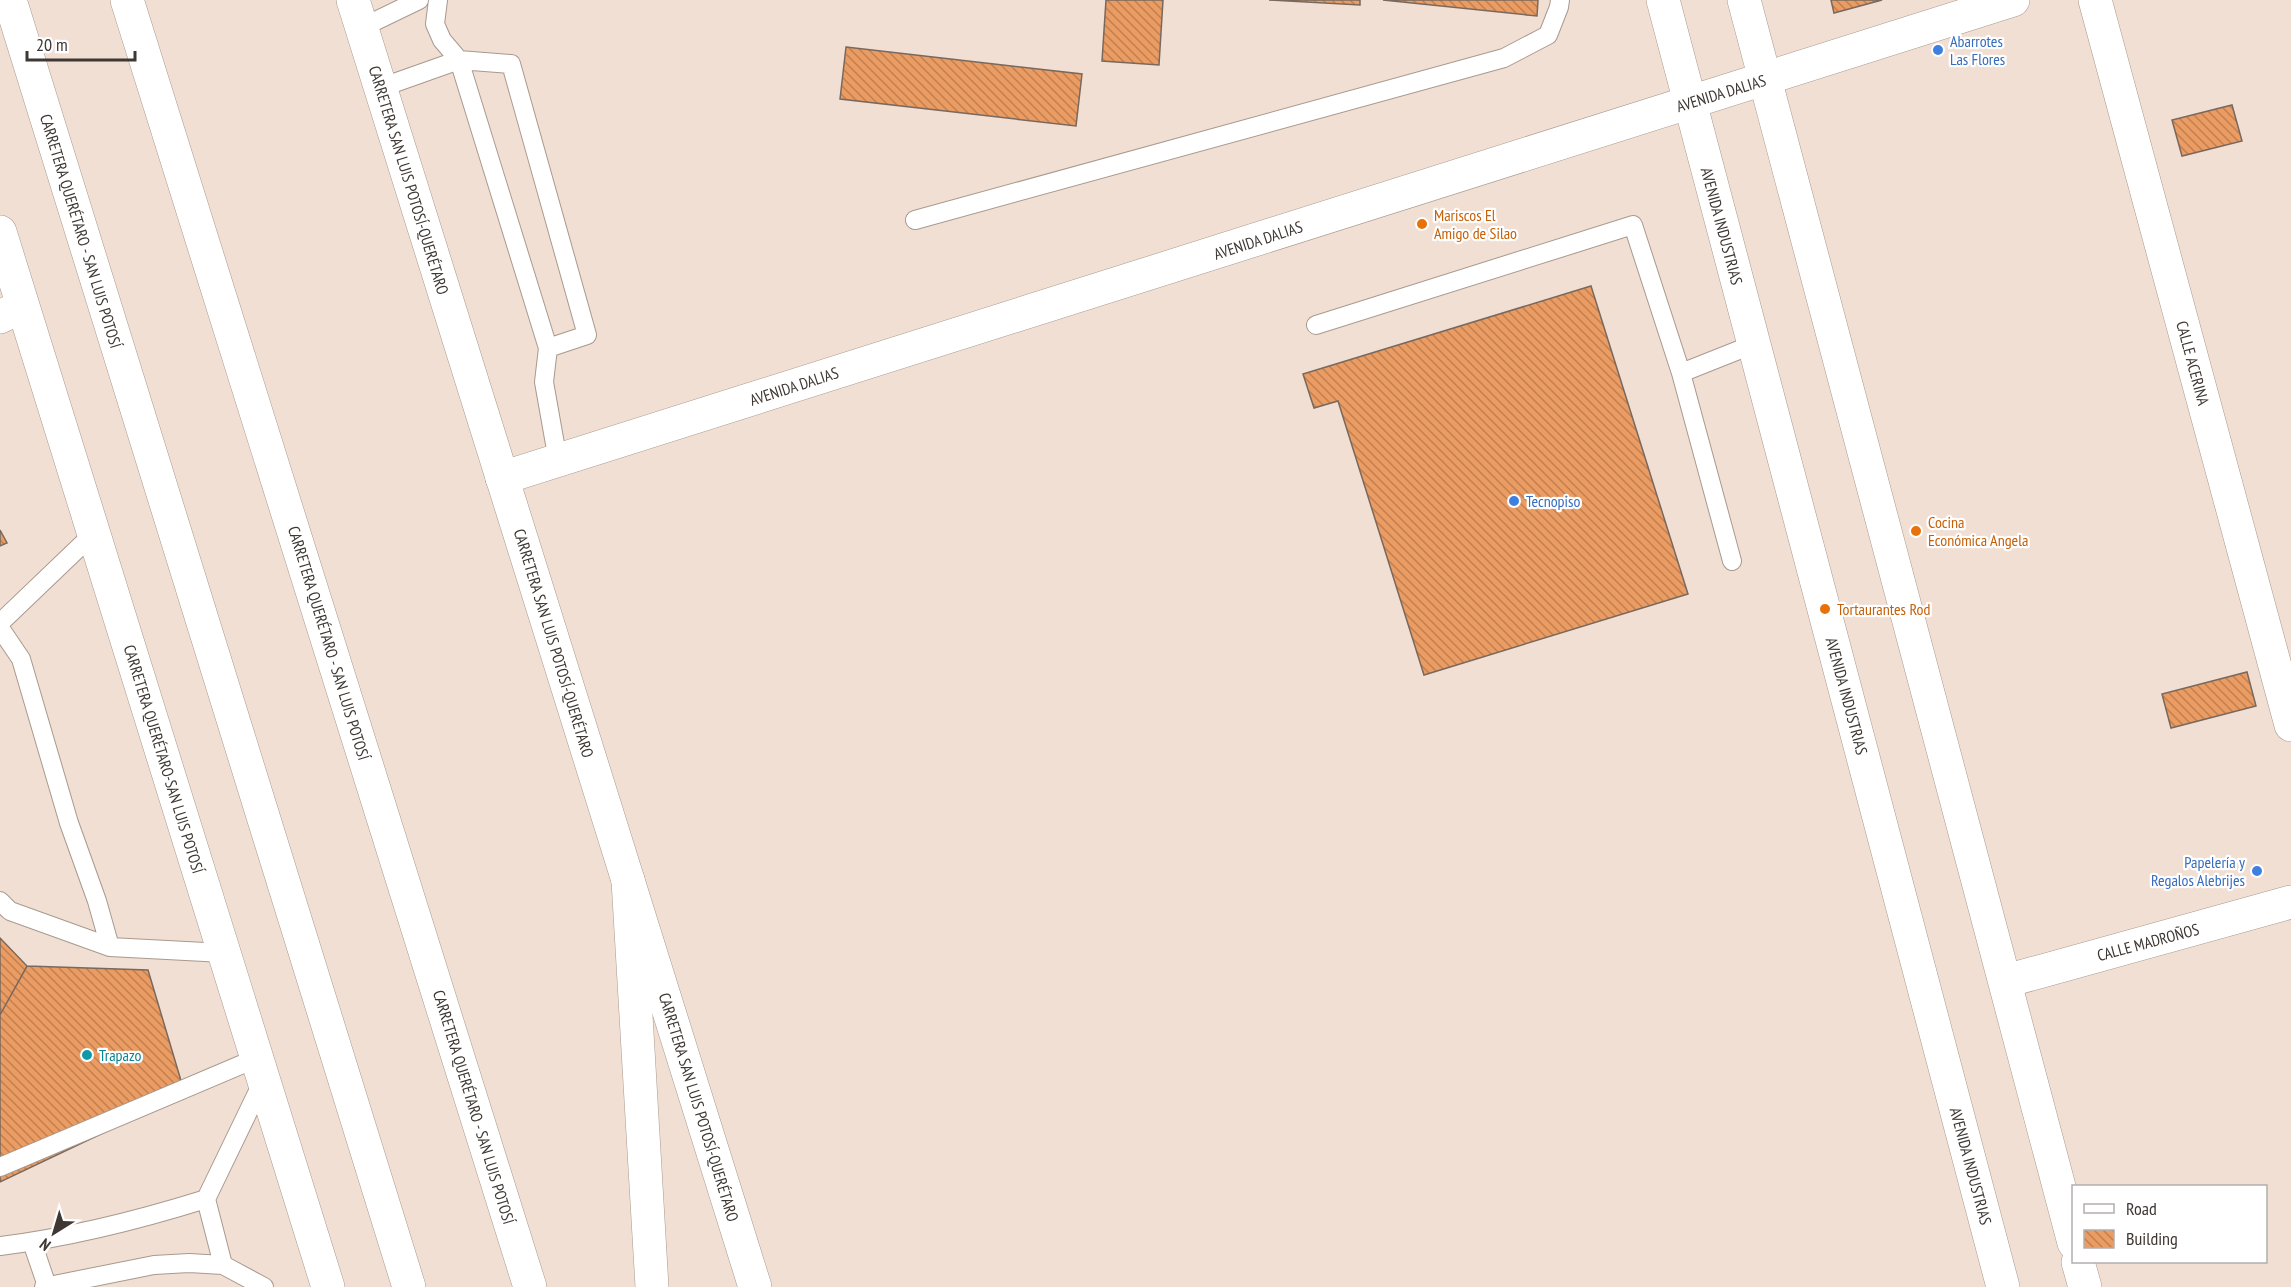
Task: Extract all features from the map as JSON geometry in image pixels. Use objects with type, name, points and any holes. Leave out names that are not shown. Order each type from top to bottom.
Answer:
[{"type":"main road","name":"CARRETERA QUERÉTARO - SAN LUIS POTOSÍ","points":[[10,0],[409,1287]]},
{"type":"main road","name":"CARRETERA QUERÉTARO - SAN LUIS POTOSÍ","points":[[127,0],[530,1287]]},
{"type":"main road","name":"AVENIDA INDUSTRIAS","points":[[1663,0],[2003,1287]]},
{"type":"main road","points":[[1744,0],[2006,981],[2072,1239]]},
{"type":"main road","name":"AVENIDA DALIAS","points":[[502,478],[2013,0]]},
{"type":"main road","name":"CALLE ACERINA","points":[[2095,0],[2291,725]]},
{"type":"main road","name":"CARRETERA SAN LUIS POTOSÍ-QUERÉTARO","points":[[357,14],[755,1287]]},
{"type":"main road","name":"CARRETERA QUERÉTARO-SAN LUIS POTOSÍ","points":[[0,232],[11,312],[93,534],[328,1287]]},
{"type":"main road","points":[[628,880],[652,1287]]},
{"type":"main road","name":"CALLE MADROÑOS","points":[[2006,981],[2291,902]]},
{"type":"main road","points":[[2078,1263],[2085,1287]]},
{"type":"lane","points":[[357,14],[419,0]]},
{"type":"lane","points":[[438,0],[435,24],[442,40],[459,60],[548,348],[544,382],[558,460]]},
{"type":"lane","points":[[915,220],[1504,58],[1548,35],[1560,0]]},
{"type":"lane","points":[[380,88],[459,60],[511,64],[587,335],[548,348]]},
{"type":"lane","points":[[1316,324],[1633,225],[1682,373],[1732,561]]},
{"type":"lane","points":[[1682,373],[1754,345]]},
{"type":"lane","points":[[0,623],[93,534]]},
{"type":"lane","points":[[0,628],[21,658],[69,823],[97,901],[110,947]]},
{"type":"lane","points":[[0,900],[10,911],[110,947],[224,953]]},
{"type":"lane","points":[[0,1167],[260,1069]]},
{"type":"lane","points":[[223,1265],[206,1199],[260,1069]]},
{"type":"lane","points":[[0,1246],[32,1242],[206,1199]]},
{"type":"lane","points":[[32,1242],[45,1287],[154,1264],[223,1265],[264,1287]]},
{"type":"building","points":[[1106,0],[1163,0],[1159,65],[1102,61]]},
{"type":"building","points":[[1269,0],[1360,0],[1360,5]]},
{"type":"building","points":[[1383,0],[1538,0],[1537,16]]},
{"type":"building","points":[[1831,0],[1882,0],[1834,13]]},
{"type":"building","points":[[846,47],[1082,74],[1076,126],[840,99]]},
{"type":"building","points":[[2232,105],[2242,141],[2182,156],[2172,120]]},
{"type":"building","name":"Tecnopiso","points":[[1591,286],[1688,594],[1424,675],[1338,401],[1314,408],[1303,374]]},
{"type":"building","points":[[0,530],[7,543],[0,546]]},
{"type":"building","points":[[2247,672],[2256,706],[2171,728],[2162,694]]},
{"type":"building","points":[[0,938],[27,966],[0,1015]]},
{"type":"building","name":"Trapazo","points":[[27,966],[148,970],[185,1094],[0,1182],[0,1015]]},
{"type":"place","name":"Abarrotes Las Flores","points":[[1938,50]]},
{"type":"place","name":"Mariscos El Amigo de Silao","points":[[1422,224]]},
{"type":"place","name":"Tecnopiso","points":[[1514,501]]},
{"type":"place","name":"Cocina Económica Angela","points":[[1916,531]]},
{"type":"place","name":"Tortaurantes Rod","points":[[1825,609]]},
{"type":"place","name":"Papelería y Regalos Alebrijes","points":[[2257,871]]},
{"type":"place","name":"Trapazo","points":[[87,1055]]}]
